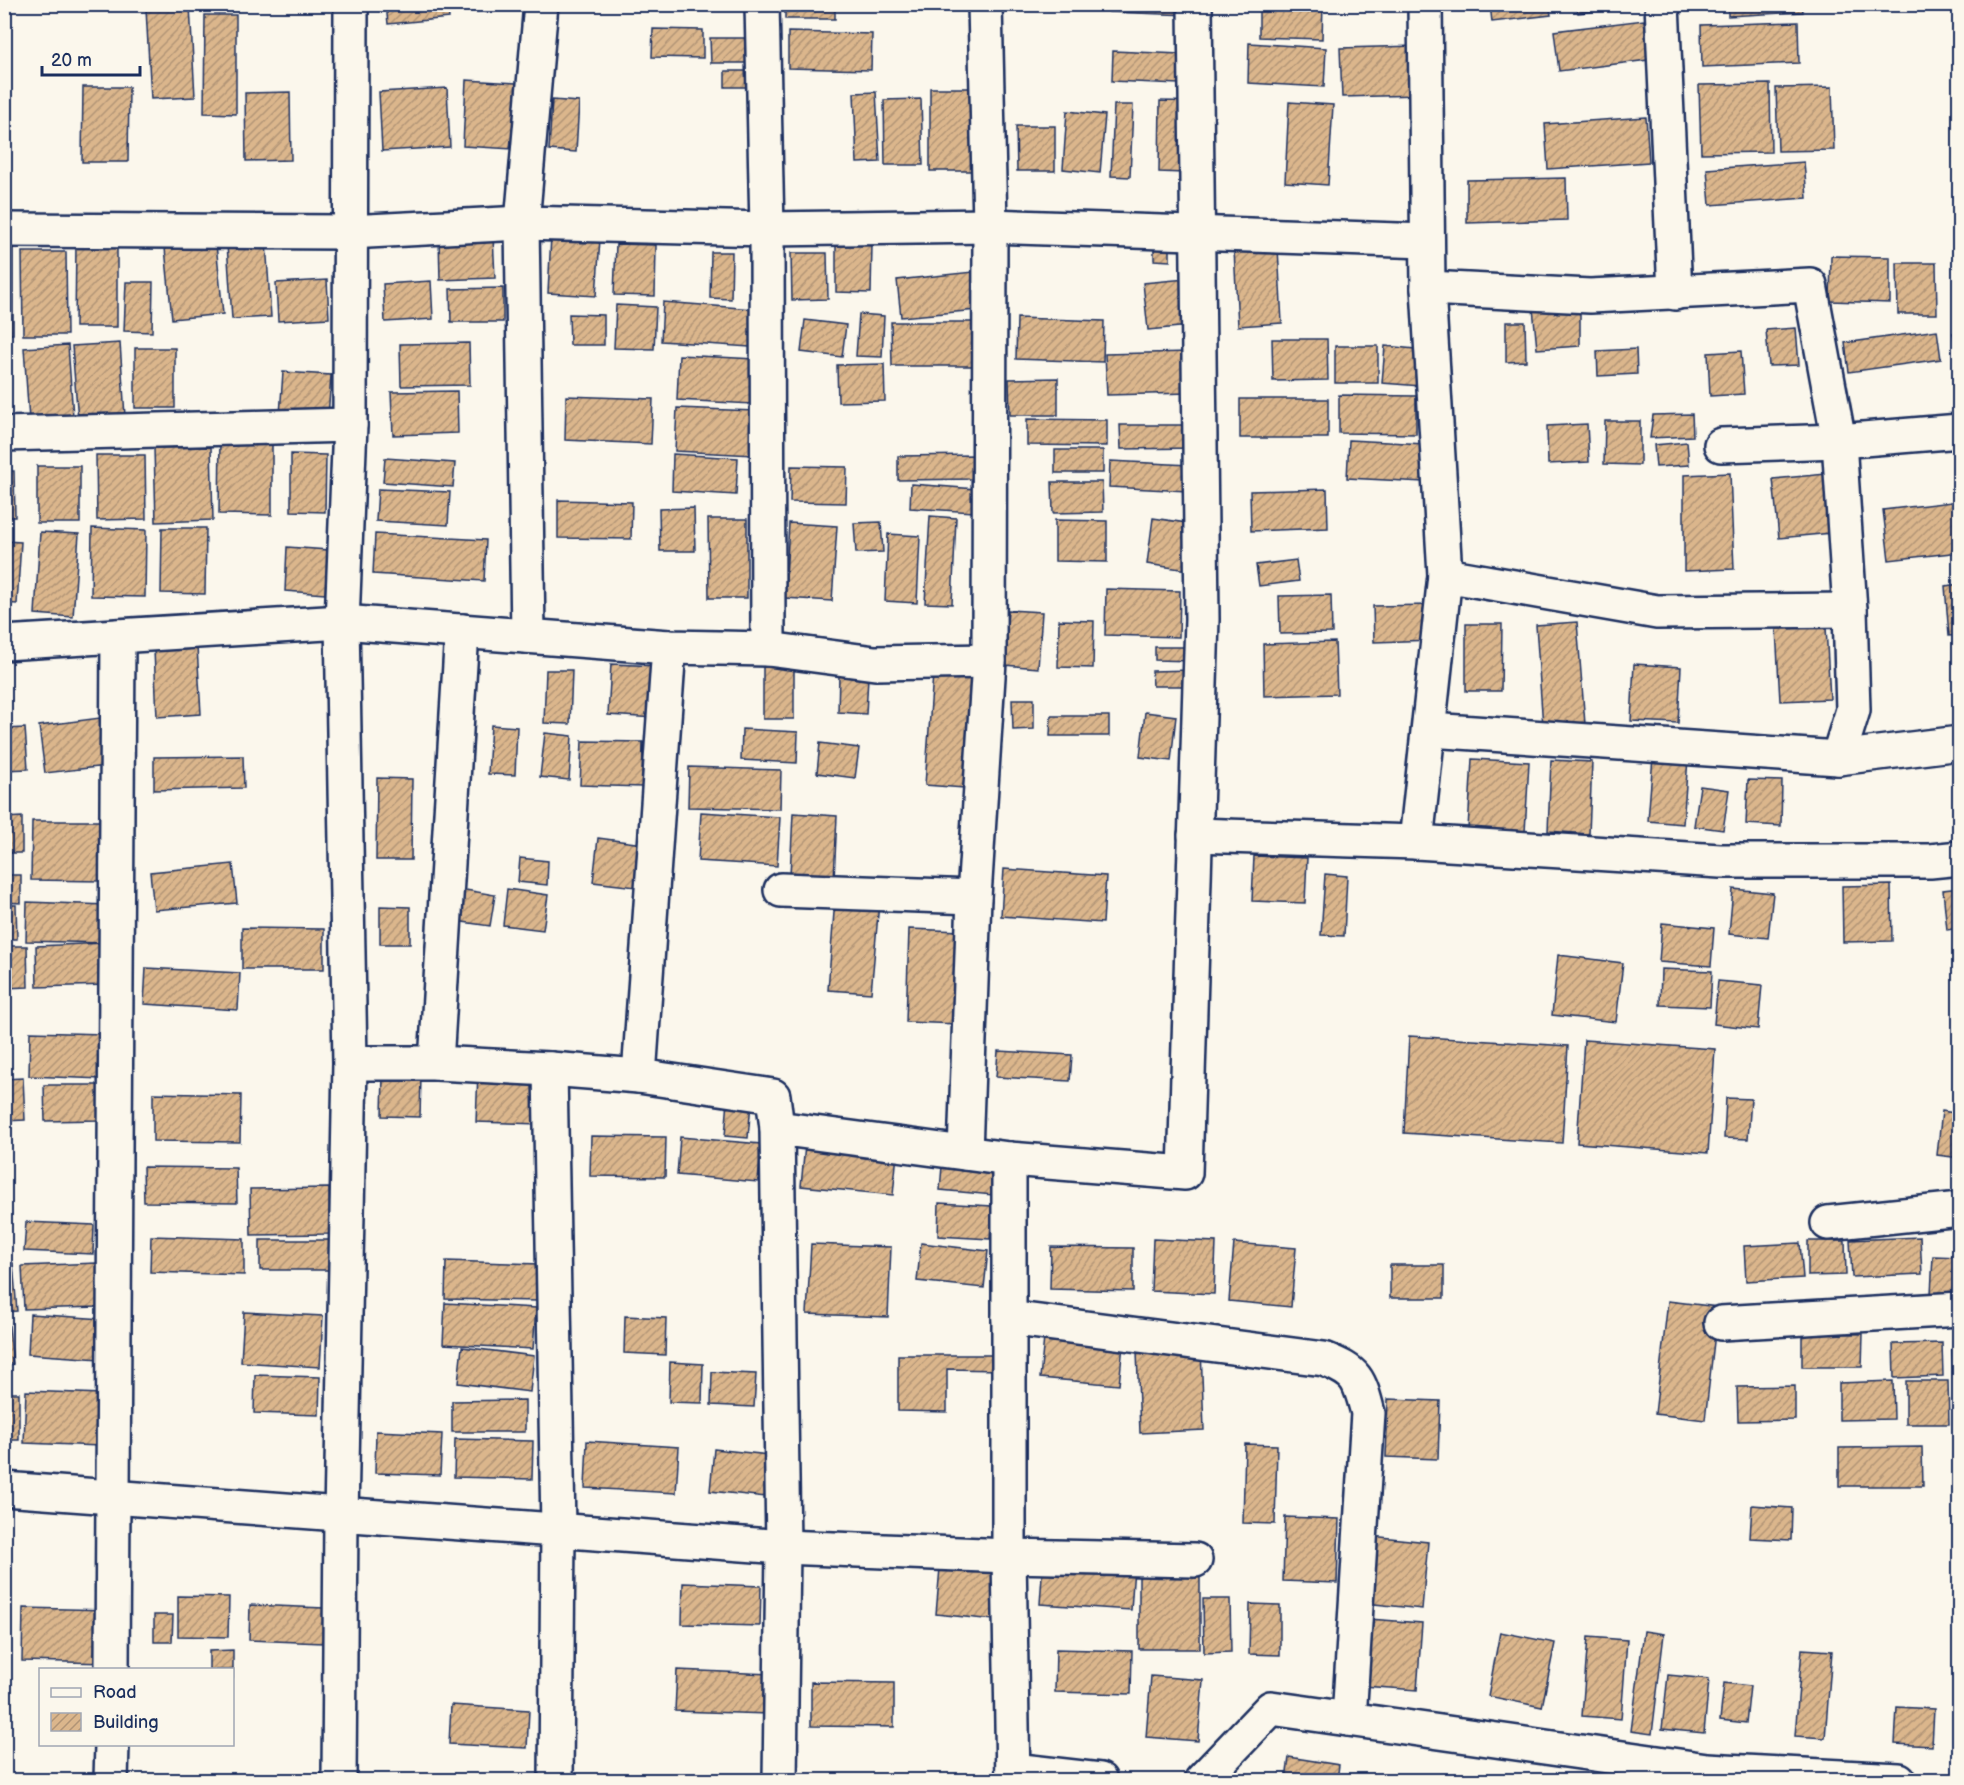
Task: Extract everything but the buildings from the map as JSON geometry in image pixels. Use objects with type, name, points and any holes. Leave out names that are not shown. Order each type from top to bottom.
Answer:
[{"type":"street","points":[[339,1780],[341,1516],[350,1063],[342,622],[350,425],[351,4]]},
{"type":"street","points":[[528,636],[522,223],[541,4]]},
{"type":"street","points":[[762,4],[767,229],[768,649]]},
{"type":"street","points":[[965,1153],[974,897],[989,661],[990,226],[985,4]]},
{"type":"street","points":[[777,1128],[1009,1158],[1185,1173],[1202,619],[1195,4]]},
{"type":"street","points":[[1416,842],[1430,730],[1445,575],[1428,288],[1425,4]]},
{"type":"street","points":[[1662,4],[1676,293]]},
{"type":"street","points":[[4,230],[349,232],[522,223],[767,229],[990,226],[1427,242]]},
{"type":"street","points":[[1428,288],[1590,296],[1810,285],[1839,441],[1850,610],[1852,710],[1838,758]]},
{"type":"street","points":[[4,434],[350,425]]},
{"type":"street","points":[[1721,445],[1839,441],[1959,431]]},
{"type":"street","points":[[1445,575],[1656,612],[1850,610]]},
{"type":"street","points":[[4,643],[342,622],[669,647],[768,649],[875,663],[989,661]]},
{"type":"street","points":[[435,1063],[462,631]]},
{"type":"street","points":[[112,1668],[118,636]]},
{"type":"street","points":[[639,1076],[669,647]]},
{"type":"street","points":[[1430,730],[1838,758],[1959,743]]},
{"type":"street","points":[[1195,835],[1416,842],[1720,861],[1930,861],[1959,858]]},
{"type":"street","points":[[781,890],[974,897]]},
{"type":"street","points":[[350,1063],[435,1063],[550,1069],[639,1076],[773,1096],[777,1128],[783,1547],[780,1780]]},
{"type":"street","points":[[550,1069],[558,1529],[556,1780]]},
{"type":"street","points":[[1009,1158],[1009,1556],[1013,1775],[1100,1780]]},
{"type":"street","points":[[1828,1223],[1959,1209]]},
{"type":"street","points":[[1721,1323],[1959,1309]]},
{"type":"street","points":[[1009,1318],[1324,1359],[1348,1369],[1362,1387],[1368,1413],[1349,1719]]},
{"type":"street","points":[[4,1489],[341,1516],[558,1529],[783,1547],[1009,1556],[1195,1560]]},
{"type":"street","points":[[1202,1780],[1271,1708],[1706,1775],[1899,1780]]},
{"type":"street","points":[[111,1780],[112,1746]]}]
